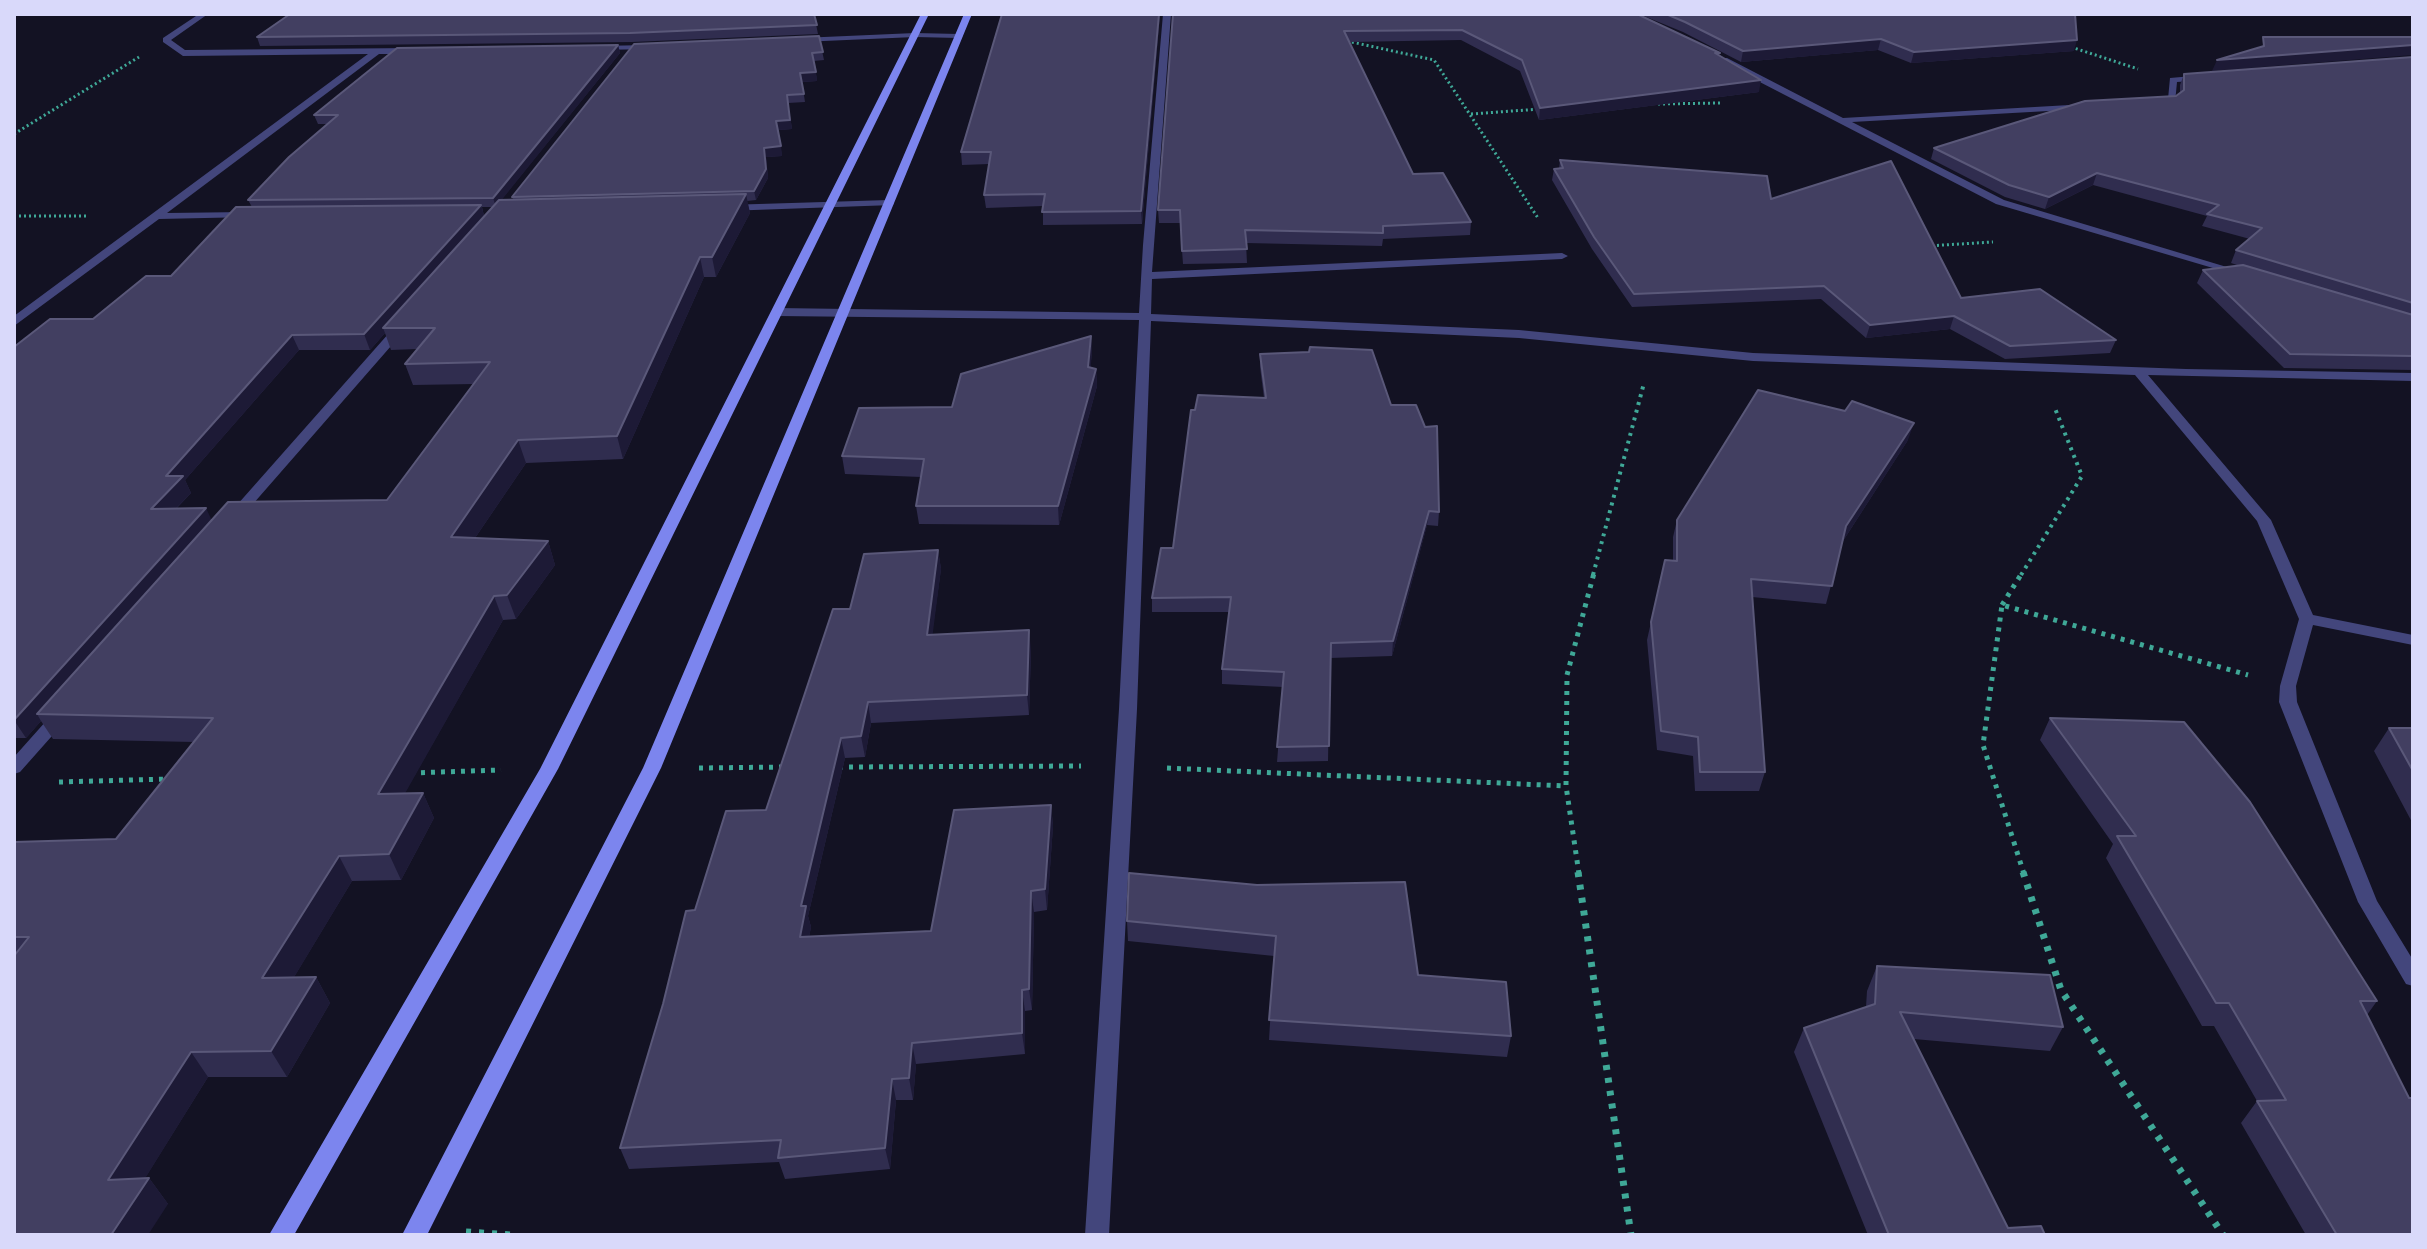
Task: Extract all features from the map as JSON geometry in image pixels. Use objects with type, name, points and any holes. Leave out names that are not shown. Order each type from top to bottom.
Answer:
[{"type":"main road","points":[[281,1235],[549,769],[925,14]]},
{"type":"main road","points":[[414,1235],[652,768],[968,14]]},
{"type":"street","points":[[204,14],[166,40],[183,53],[425,51]]},
{"type":"street","points":[[1097,1235],[1124,766],[1147,276],[1167,14]]},
{"type":"street","points":[[789,40],[959,36]]},
{"type":"street","points":[[584,48],[663,46]]},
{"type":"street","points":[[623,59],[632,47]]},
{"type":"street","points":[[14,322],[377,51]]},
{"type":"street","points":[[1707,51],[2000,202],[2263,279]]},
{"type":"street","points":[[2141,103],[2172,101],[2173,80],[2217,77]]},
{"type":"street","points":[[1841,120],[2094,106]]},
{"type":"street","points":[[720,208],[889,203]]},
{"type":"street","points":[[157,216],[266,215]]},
{"type":"street","points":[[1147,276],[1562,256]]},
{"type":"street","points":[[777,312],[1145,317],[1519,334],[1753,357],[2413,377]]},
{"type":"street","points":[[220,533],[407,320]]},
{"type":"street","points":[[2138,371],[2264,520],[2307,619],[2288,686],[2288,702],[2368,902],[2413,978]]},
{"type":"street","points":[[2307,619],[2413,640]]},
{"type":"street","points":[[14,768],[74,699]]},
{"type":"path","points":[[1334,38],[1434,60],[1562,256]]},
{"type":"path","points":[[14,134],[166,40]]},
{"type":"path","points":[[2058,43],[2173,80]]},
{"type":"path","points":[[1656,104],[1731,103]]},
{"type":"path","points":[[1470,114],[1548,108]]},
{"type":"path","points":[[1926,246],[2002,242]]},
{"type":"path","points":[[1631,1235],[1566,786],[1567,675],[1654,347]]},
{"type":"path","points":[[2038,367],[2082,476],[2002,605],[1983,745],[2061,990],[2223,1235]]},
{"type":"path","points":[[2002,605],[2288,686]]},
{"type":"path","points":[[825,767],[1124,766],[1566,786]]},
{"type":"path","points":[[652,768],[794,767]]},
{"type":"path","points":[[407,773],[549,769]]},
{"type":"path","points":[[45,782],[171,779]]},
{"type":"building","points":[[290,14],[814,14],[817,25],[630,33],[257,37]]},
{"type":"building","points":[[1002,14],[1159,14],[1141,211],[1042,212],[1045,194],[984,195],[991,152],[961,152]]},
{"type":"building","points":[[1173,14],[1637,14],[1720,53],[1715,53],[1761,80],[1540,108],[1522,60],[1462,30],[1344,31],[1413,174],[1443,173],[1471,222],[1383,226],[1383,233],[1245,230],[1247,249],[1182,251],[1180,210],[1158,210]]},
{"type":"building","points":[[1666,14],[2075,14],[2077,40],[1914,52],[1881,39],[1743,51]]},
{"type":"building","points":[[819,36],[823,52],[812,53],[816,72],[800,73],[804,94],[787,95],[790,120],[776,121],[781,146],[764,148],[766,169],[754,191],[512,197],[634,44]]},
{"type":"building","points":[[2263,37],[2413,37],[2413,45],[2217,60],[2264,46]]},
{"type":"building","points":[[618,45],[493,198],[248,200],[289,157],[338,115],[314,115],[397,48]]},
{"type":"building","points":[[2413,57],[2413,303],[2236,250],[2262,228],[2207,214],[2219,205],[2097,173],[2049,197],[2009,185],[1934,148],[2085,101],[2176,96],[2184,90],[2184,74]]},
{"type":"building","points":[[1560,160],[1767,176],[1771,199],[1891,161],[1961,298],[2040,289],[2116,340],[2010,346],[1954,316],[1870,325],[1824,286],[1634,294],[1594,237],[1554,169],[1563,168]]},
{"type":"building","points":[[746,194],[712,257],[700,257],[617,436],[518,440],[451,537],[548,541],[507,595],[494,596],[378,794],[423,793],[389,854],[339,856],[262,978],[316,977],[271,1051],[191,1052],[108,1180],[149,1178],[111,1235],[14,1235],[14,956],[29,937],[14,937],[14,842],[116,839],[213,718],[37,714],[228,502],[387,500],[490,362],[405,364],[435,328],[383,328],[499,200]]},
{"type":"building","points":[[481,205],[364,334],[292,335],[166,476],[183,476],[151,509],[206,508],[14,720],[14,347],[50,319],[93,319],[146,276],[171,276],[236,207]]},
{"type":"building","points":[[2243,265],[2413,315],[2413,356],[2290,354],[2203,270]]},
{"type":"building","points":[[1091,336],[1088,367],[1096,369],[1058,506],[916,506],[924,459],[842,456],[859,408],[952,407],[961,374]]},
{"type":"building","points":[[1310,347],[1372,350],[1391,405],[1416,405],[1425,427],[1437,426],[1439,512],[1429,511],[1393,641],[1331,643],[1329,746],[1277,747],[1284,672],[1222,669],[1231,597],[1152,598],[1161,548],[1173,548],[1191,410],[1195,410],[1198,395],[1266,398],[1260,354],[1309,352]]},
{"type":"building","points":[[1758,390],[1845,411],[1852,401],[1914,423],[1846,526],[1832,586],[1751,579],[1765,772],[1700,772],[1698,737],[1661,731],[1651,622],[1665,560],[1677,561],[1677,520]]},
{"type":"building","points":[[938,550],[927,635],[1029,630],[1027,695],[868,702],[861,736],[841,738],[801,906],[806,906],[800,937],[931,931],[954,810],[1051,805],[1045,889],[1031,891],[1029,989],[1022,990],[1022,1033],[912,1043],[909,1078],[892,1079],[885,1148],[778,1158],[781,1140],[620,1148],[663,1004],[686,911],[695,910],[726,811],[766,810],[833,609],[850,609],[864,554]]},
{"type":"building","points":[[2050,718],[2184,722],[2250,802],[2377,1001],[2360,1001],[2409,1098],[2413,1098],[2413,1235],[2337,1235],[2257,1101],[2286,1100],[2229,1003],[2216,1003],[2117,836],[2136,836]]},
{"type":"building","points":[[2389,728],[2413,728],[2413,771]]},
{"type":"building","points":[[1129,873],[1257,885],[1405,882],[1418,975],[1506,982],[1511,1036],[1269,1020],[1276,936],[1127,921]]},
{"type":"building","points":[[1877,966],[2050,975],[2063,1027],[1900,1012],[2008,1228],[2041,1226],[2045,1235],[1889,1235],[1804,1028],[1875,1004]]}]
